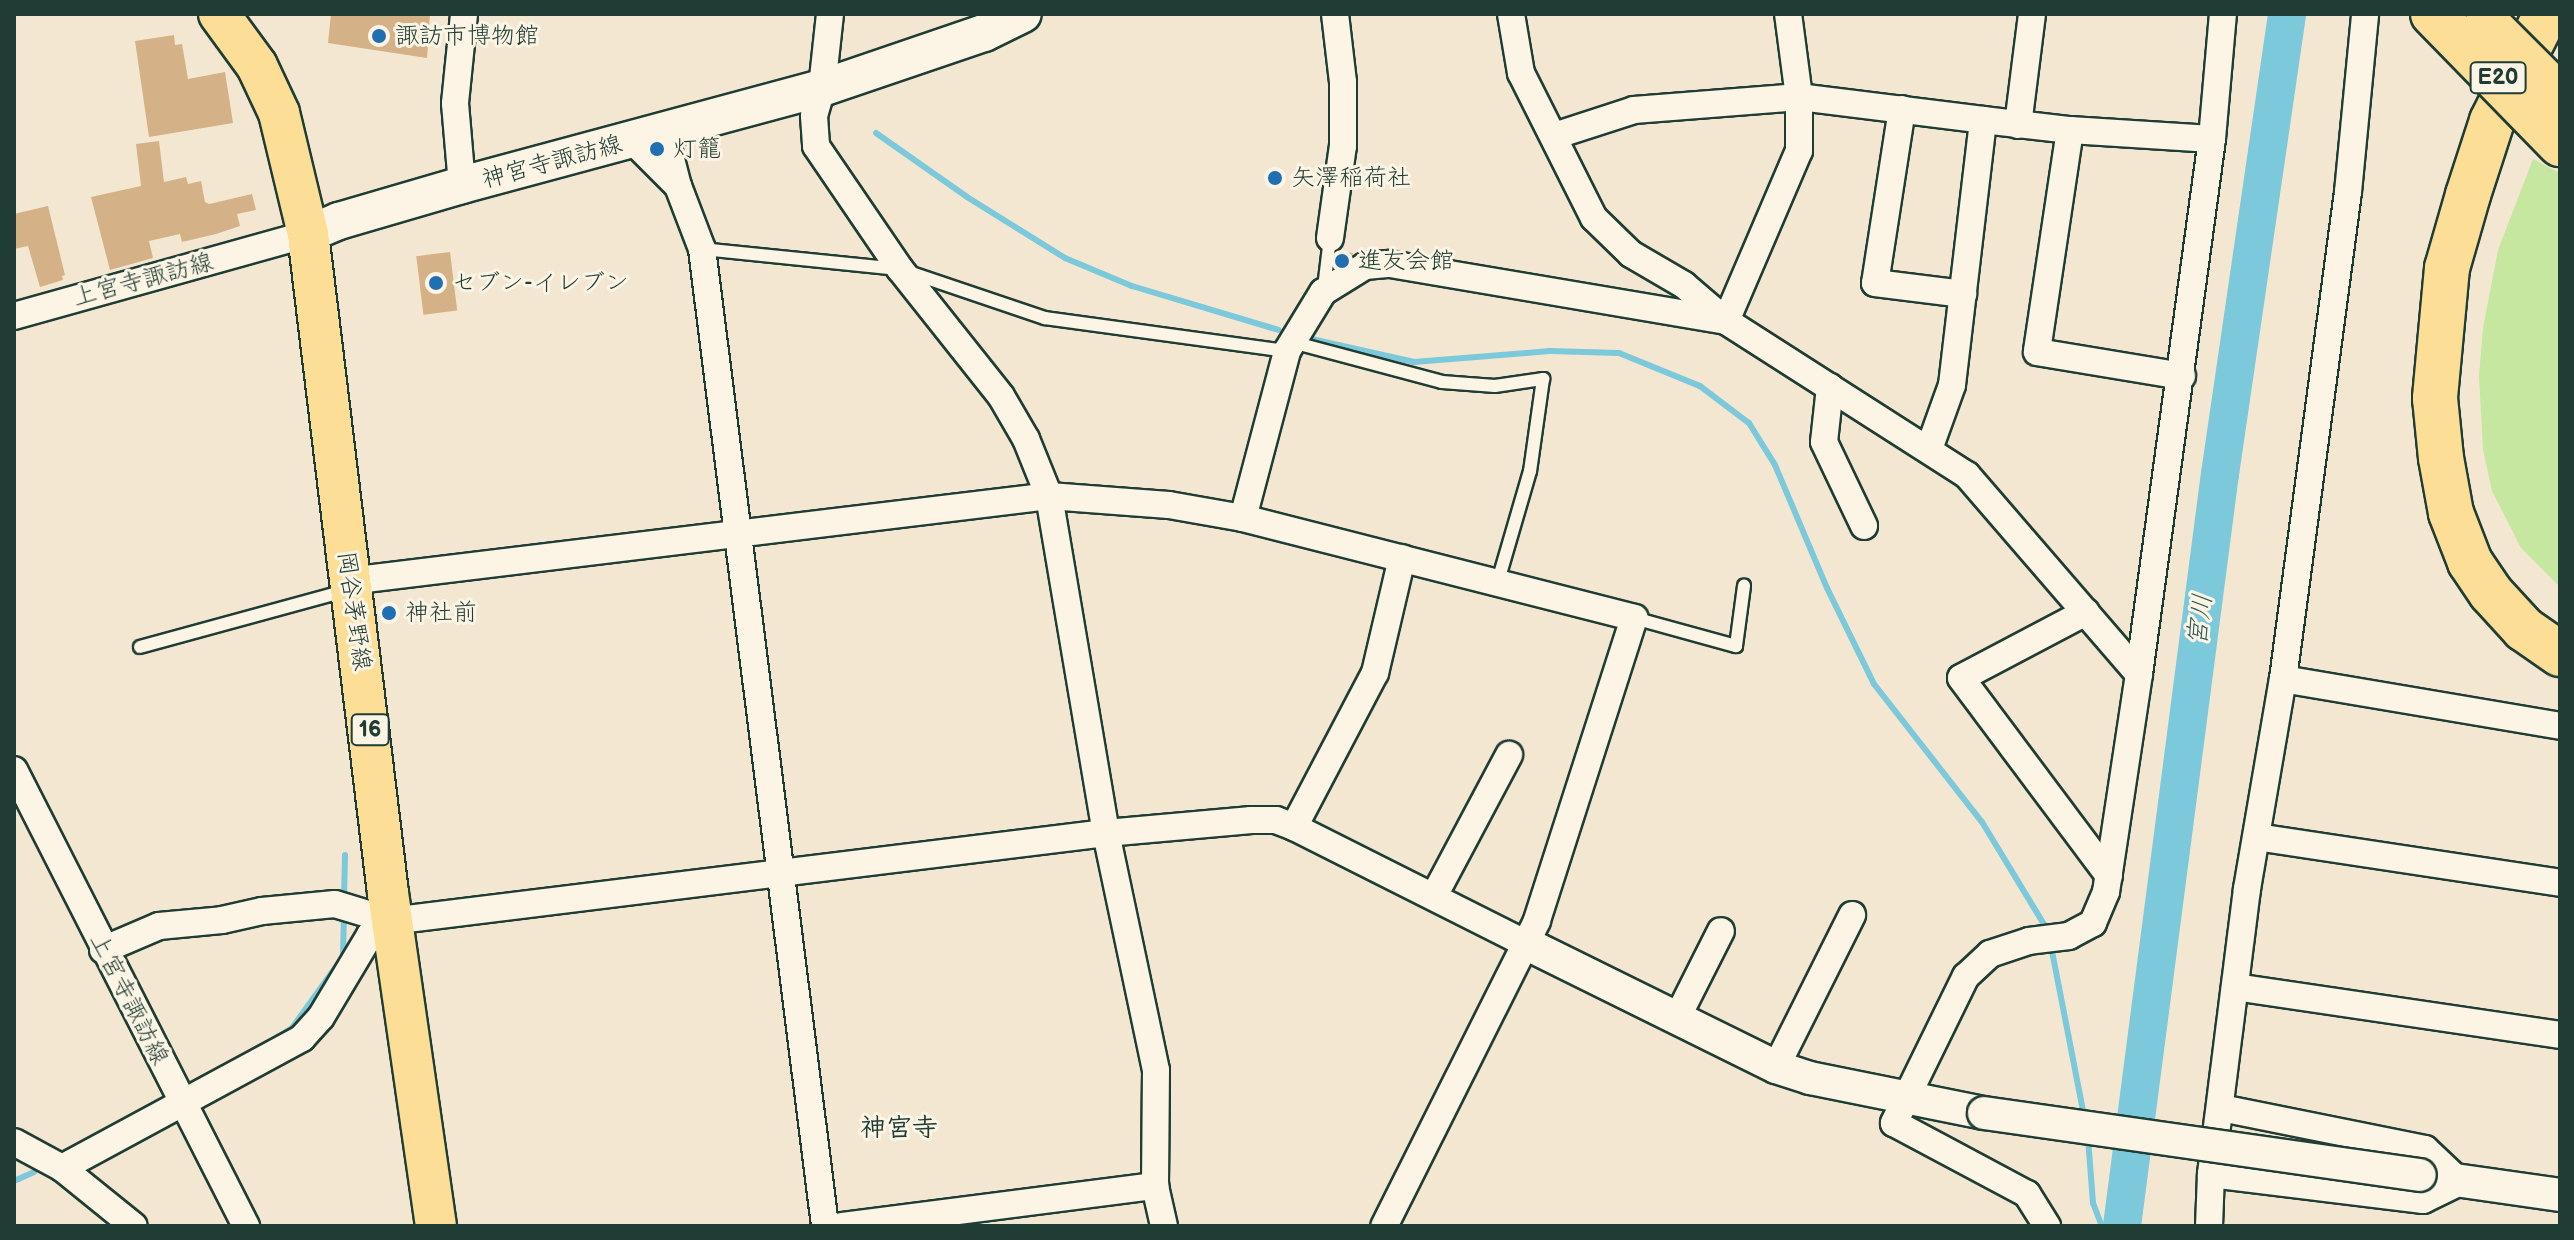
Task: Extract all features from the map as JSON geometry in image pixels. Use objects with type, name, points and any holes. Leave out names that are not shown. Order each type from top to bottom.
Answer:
[{"type":"highway","name":"E20","points":[[2433,14],[2473,31],[2560,97]]},
{"type":"highway","points":[[2546,14],[2492,121],[2468,195],[2447,268],[2435,398],[2451,513],[2470,562],[2491,593],[2524,629],[2560,654]]},
{"type":"highway","name":"E20","points":[[2473,31],[2557,158]]},
{"type":"highway","points":[[2560,36],[2502,172],[2472,273],[2462,360],[2464,434],[2474,505],[2503,568],[2548,616],[2560,623]]},
{"type":"main road","name":"岡谷茅野線","points":[[219,14],[257,66],[279,113],[290,240],[350,585],[391,921],[436,1226]]},
{"type":"main road","name":"神宮寺諏訪線","points":[[290,240],[339,221],[462,185],[822,88],[984,33],[1023,14]]},
{"type":"street","points":[[462,185],[455,103],[464,14]]},
{"type":"street","points":[[830,14],[822,88],[814,116],[816,146],[900,269],[1001,396],[1026,439],[1049,496],[1106,833],[1156,1070],[1155,1186],[1164,1226]]},
{"type":"street","points":[[1330,238],[1343,146],[1343,82],[1335,14]]},
{"type":"street","points":[[1511,14],[1521,73],[1594,218],[1631,254],[1684,285],[1726,321],[1967,475],[2139,674]]},
{"type":"street","points":[[1726,321],[1799,151],[1799,97],[1788,14]]},
{"type":"street","points":[[2018,125],[2032,14]]},
{"type":"street","points":[[2047,1226],[2027,1194],[1894,1123],[1903,1099],[1966,976],[1990,954],[2029,941],[2069,936],[2093,923],[2106,892],[2182,376],[2212,139],[2223,14]]},
{"type":"street","points":[[2209,1226],[2211,1174],[2235,987],[2283,679],[2348,192],[2365,14]]},
{"type":"street","points":[[1554,136],[1634,110],[1799,97],[2018,125],[2212,139]]},
{"type":"street","points":[[1902,109],[1875,283],[1963,294]]},
{"type":"street","points":[[1929,449],[1952,385],[1983,120]]},
{"type":"street","points":[[2070,130],[2037,352],[2182,376]]},
{"type":"street","points":[[648,136],[678,186],[702,249],[825,1226]]},
{"type":"street","name":"上宮寺諏訪線","points":[[14,316],[92,292],[290,240]]},
{"type":"street","points":[[1243,518],[1290,347],[1323,292],[1365,266],[1390,264],[1726,321]]},
{"type":"street","points":[[1830,387],[1824,442],[1864,526]]},
{"type":"street","points":[[350,585],[738,533],[1049,496],[1169,505],[1243,518],[1634,618],[1527,944],[1384,1226]]},
{"type":"street","points":[[1294,827],[1375,673],[1402,558]]},
{"type":"street","points":[[2086,612],[1961,678],[2109,876]]},
{"type":"street","points":[[2283,679],[2560,726]]},
{"type":"street","points":[[1434,896],[1509,755]]},
{"type":"street","name":"上宮寺諏訪線","points":[[14,770],[246,1226]]},
{"type":"street","points":[[103,950],[159,926],[335,904],[391,921],[1106,833],[1276,820],[1776,1067],[1810,1078],[1984,1113],[2560,1195]]},
{"type":"street","points":[[2257,837],[2560,883]]},
{"type":"street","points":[[1776,1067],[1852,915]]},
{"type":"street","points":[[62,1168],[302,1038],[321,1017],[370,935],[391,921]]},
{"type":"street","points":[[1678,1016],[1721,931]]},
{"type":"street","points":[[2235,987],[2560,1035]]},
{"type":"street","points":[[2221,1108],[2425,1149],[2460,1182]]},
{"type":"street","points":[[14,1142],[62,1168],[134,1226]]},
{"type":"street","points":[[14,1167],[38,1155]]},
{"type":"street","points":[[2211,1174],[2423,1200],[2460,1182]]},
{"type":"street","points":[[842,1226],[1155,1186]]},
{"type":"lane","points":[[1323,292],[1330,238]]},
{"type":"lane","points":[[702,249],[900,269],[1045,318],[1290,347],[1442,382],[1495,386],[1543,379],[1530,471],[1498,581]]},
{"type":"lane","points":[[140,647],[350,585]]},
{"type":"lane","points":[[1634,618],[1736,646],[1744,586]]},
{"type":"green space","points":[[2533,159],[2560,173],[2560,587],[2521,548],[2492,491],[2483,450],[2479,376],[2483,328],[2498,250]]},
{"type":"building","name":"諏訪市博物館","points":[[331,14],[430,14],[427,58],[328,43]]},
{"type":"building","points":[[174,35],[175,45],[182,44],[188,79],[225,72],[233,123],[149,137],[135,41]]},
{"type":"building","points":[[159,141],[164,182],[186,177],[188,184],[201,181],[205,202],[209,204],[252,194],[256,210],[237,214],[240,226],[216,234],[182,242],[180,234],[149,241],[153,258],[110,270],[91,197],[141,186],[136,144]]},
{"type":"building","points":[[48,206],[65,275],[62,276],[63,280],[40,287],[28,246],[14,249],[14,214]]},
{"type":"building","points":[[1339,251],[1353,254],[1336,265]]},
{"type":"building","name":"セブン-イレブン","points":[[450,252],[457,311],[423,315],[416,256]]},
{"type":"waterway","name":"宮川","points":[[2122,1226],[2220,474],[2287,14]]},
{"type":"waterway","points":[[876,133],[967,197],[1065,258],[1132,286],[1279,330]]},
{"type":"waterway","points":[[1307,338],[1414,362],[1550,351],[1619,353],[1700,386],[1749,423],[1775,465],[1827,588],[1874,684],[1982,822],[2048,931]]},
{"type":"waterway","points":[[344,899],[345,855]]},
{"type":"waterway","points":[[276,1038],[292,1028],[343,957],[344,914]]},
{"type":"waterway","points":[[2051,946],[2084,1115]]},
{"type":"waterway","points":[[2088,1138],[2093,1203],[2101,1224],[2106,1226]]},
{"type":"waterway","points":[[14,1181],[34,1172]]},
{"type":"place","name":"諏訪市博物館","points":[[379,36]]},
{"type":"place","name":"灯籠","points":[[657,149]]},
{"type":"place","name":"矢澤稲荷社","points":[[1275,178]]},
{"type":"place","name":"進友会館","points":[[1342,261]]},
{"type":"place","name":"セブン-イレブン","points":[[436,283]]},
{"type":"place","name":"神社前","points":[[389,613]]},
{"type":"district","name":"神宮寺","points":[[899,1129]]}]
